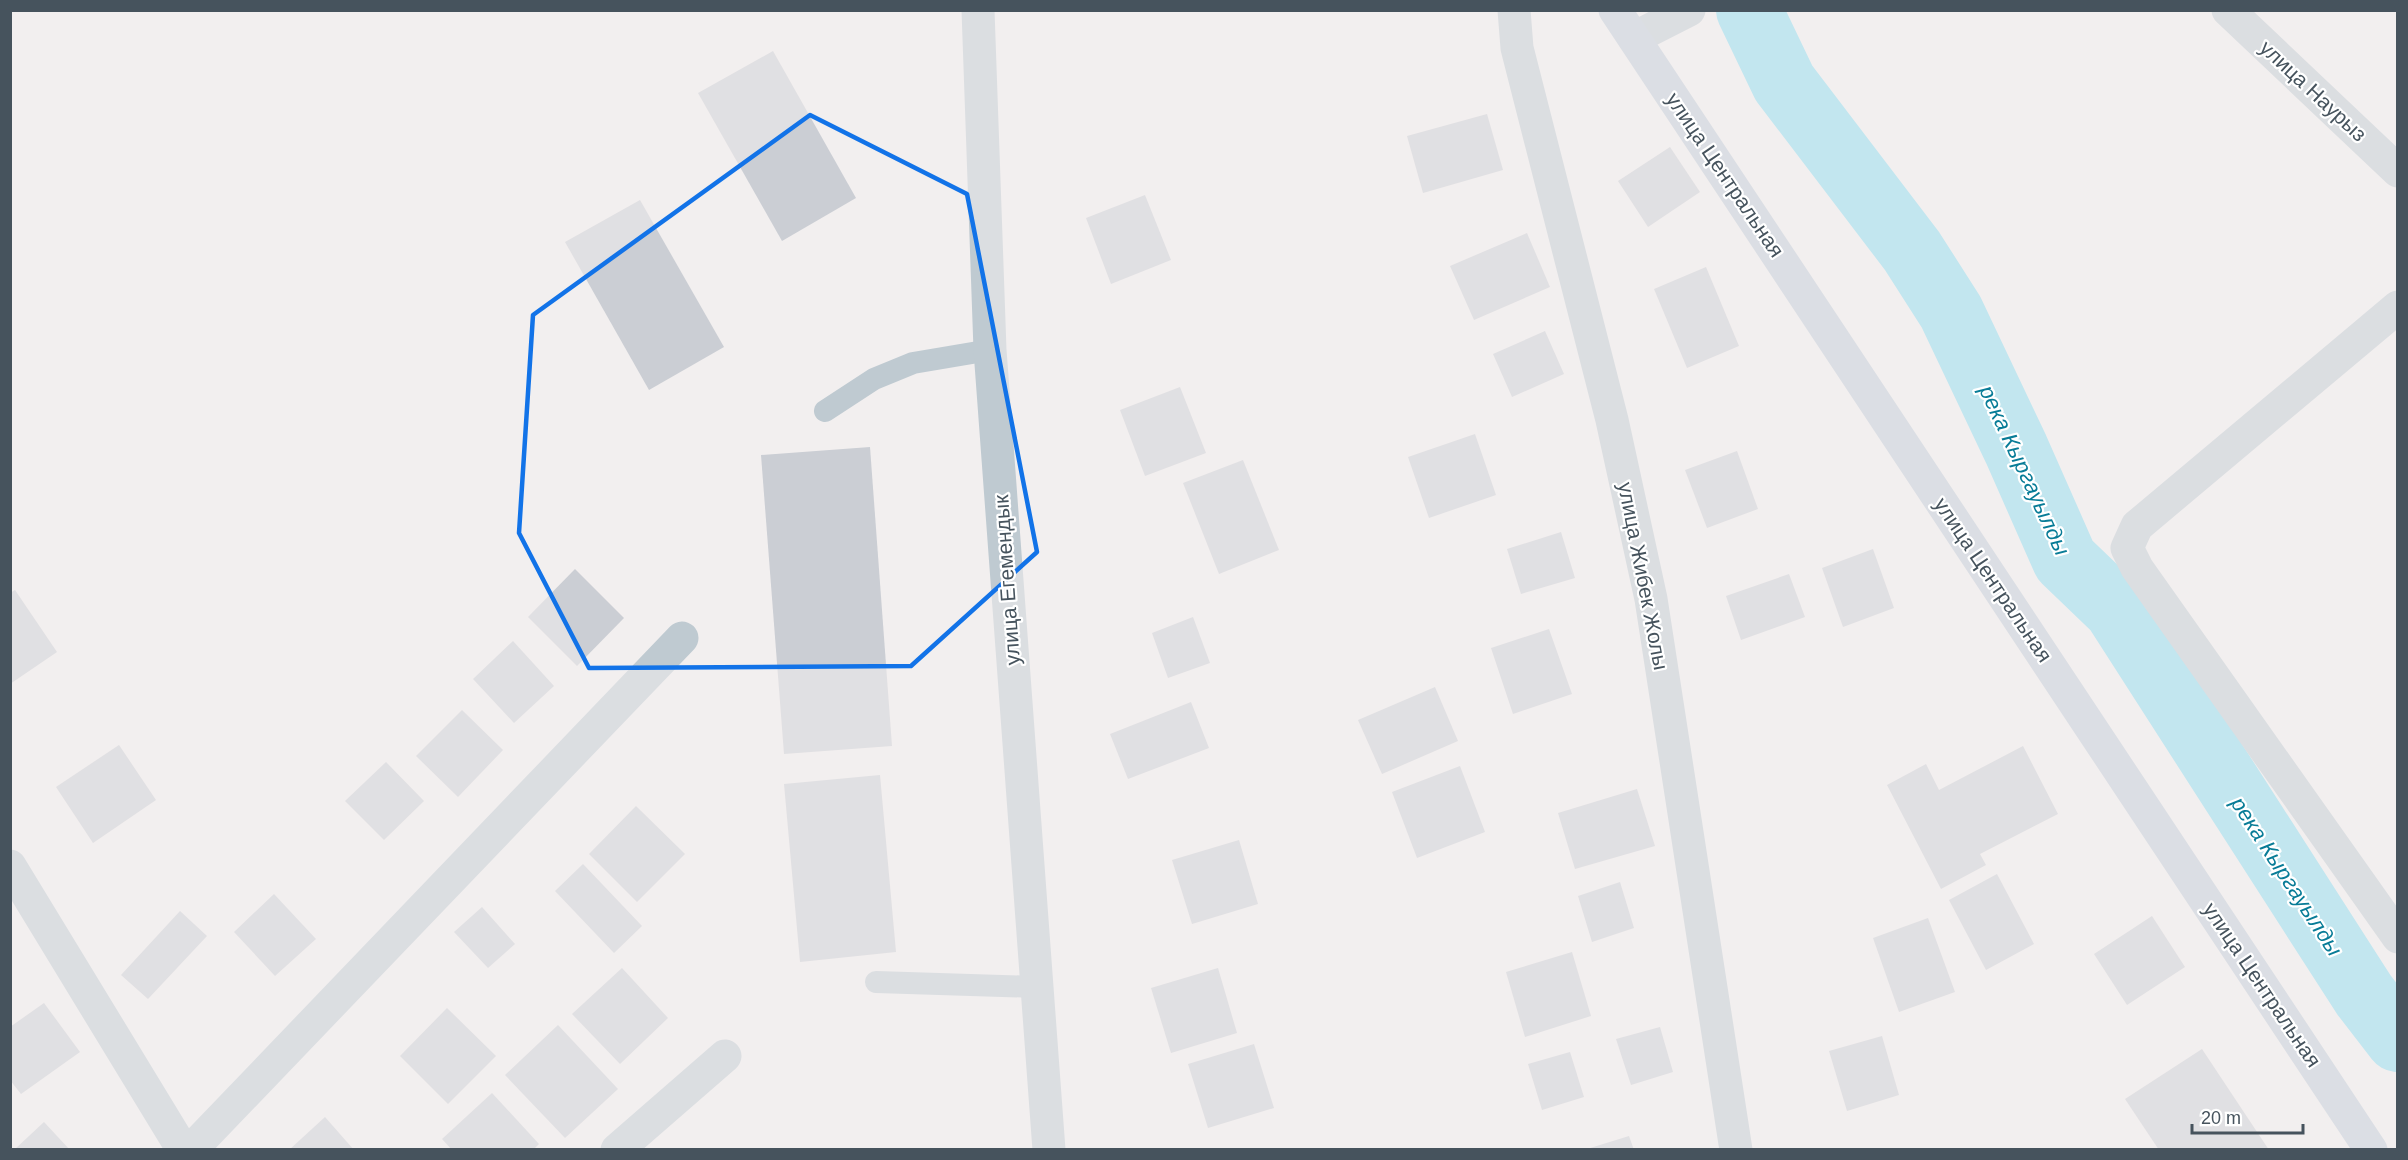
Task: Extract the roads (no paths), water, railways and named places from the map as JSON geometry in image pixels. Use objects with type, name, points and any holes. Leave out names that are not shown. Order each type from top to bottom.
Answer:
[{"type":"main road","name":"улица Центральная","points":[[1615,10],[2371,1149]]},
{"type":"street","name":"улица Егемендык","points":[[978,10],[990,350],[1049,1149]]},
{"type":"street","name":"улица Жибек Жолы","points":[[1514,10],[1517,48],[1612,420],[1651,599],[1736,1149]]},
{"type":"street","points":[[1634,38],[1689,10]]},
{"type":"street","name":"улица Наурыз","points":[[2228,10],[2397,171]]},
{"type":"street","points":[[2397,307],[2137,526],[2127,548],[2137,568],[2397,937]]},
{"type":"street","points":[[191,1149],[682,638]]},
{"type":"street","points":[[10,866],[183,1149]]},
{"type":"street","points":[[617,1149],[725,1056]]},
{"type":"lane","points":[[825,411],[874,380],[913,363],[990,350]]},
{"type":"lane","points":[[876,982],[1037,987]]},
{"type":"waterway","name":"река Кыргауылды","points":[[1749,10],[1784,83],[1912,251],[1951,312],[2016,449],[2065,560],[2116,609],[2364,995],[2398,1039]]}]
